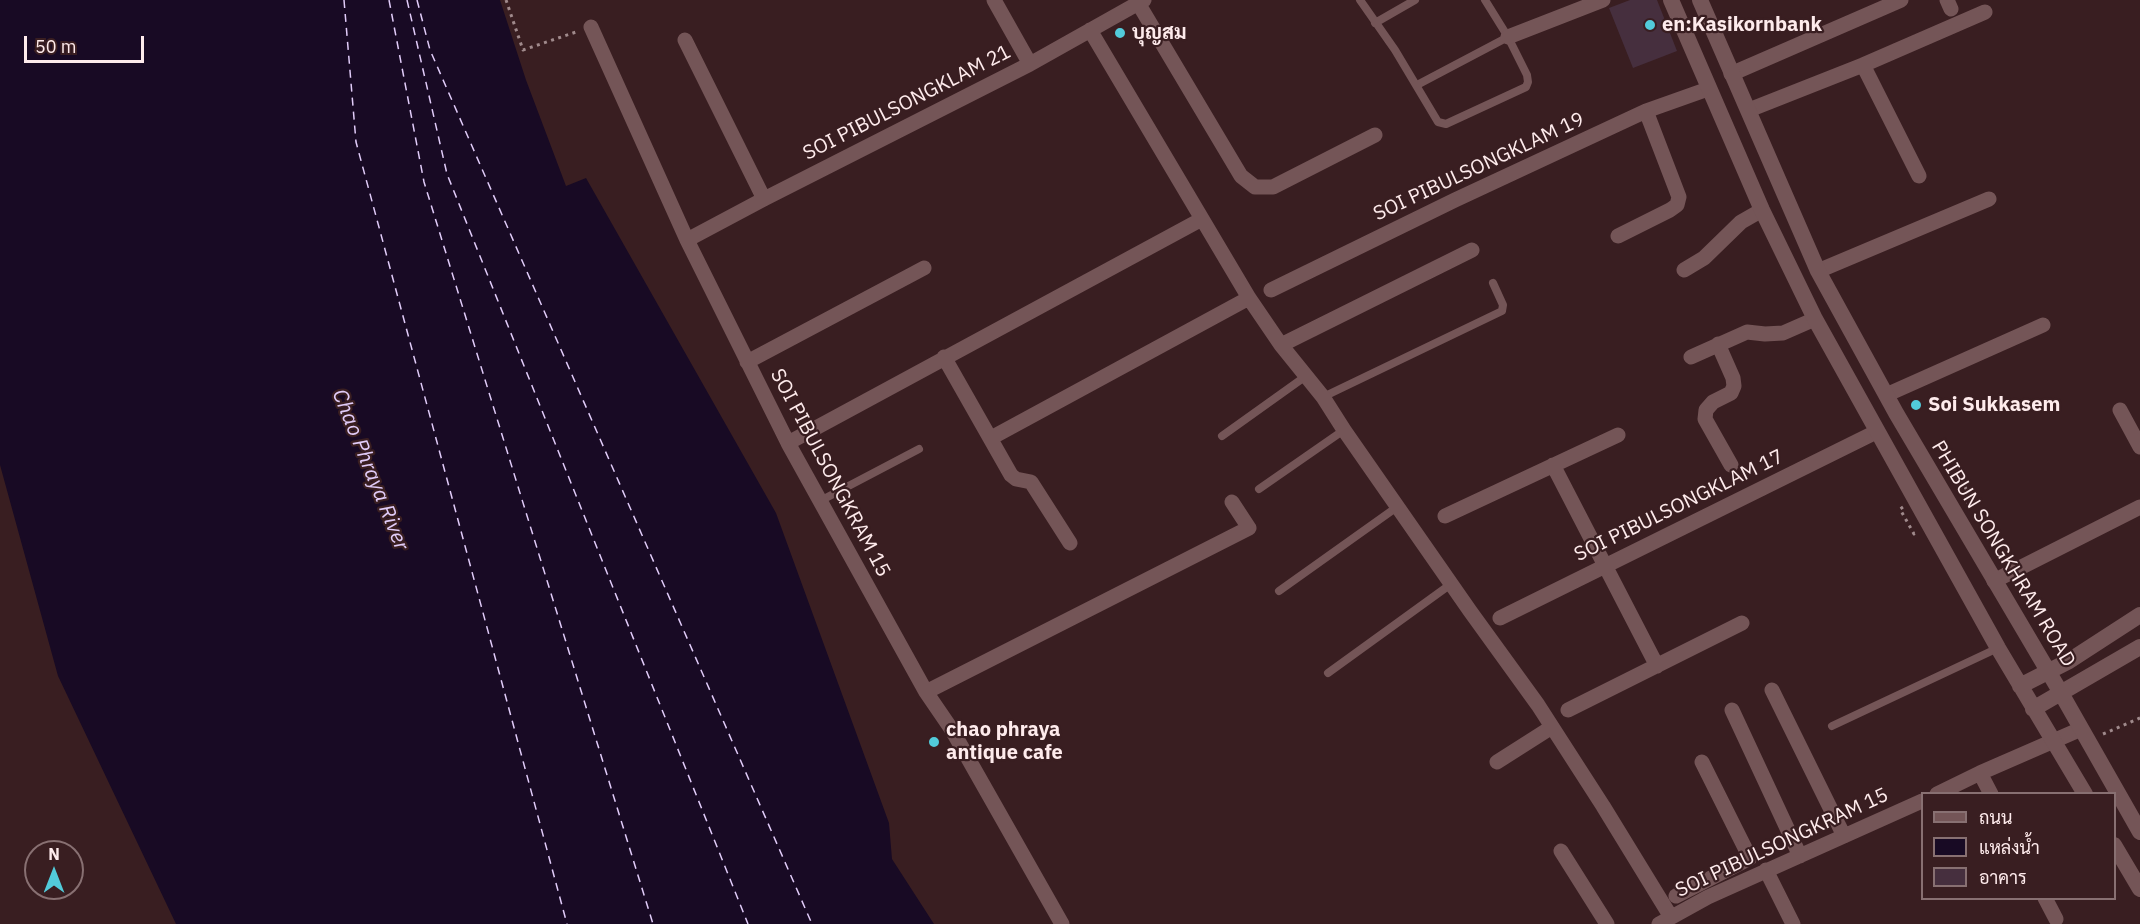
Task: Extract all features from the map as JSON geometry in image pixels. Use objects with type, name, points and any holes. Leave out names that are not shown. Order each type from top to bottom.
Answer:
[{"type":"main road","points":[[1671,0],[1762,210],[1815,319],[1998,648],[2084,792]]},
{"type":"main road","name":"PHIBUN SONGKHRAM ROAD","points":[[1700,0],[1818,271],[1886,395],[2140,832]]},
{"type":"main road","points":[[2020,686],[2069,661],[2140,615]]},
{"type":"main road","points":[[2033,709],[2140,647]]},
{"type":"main road","points":[[2116,847],[2140,889]]},
{"type":"street","points":[[994,0],[1030,64]]},
{"type":"street","points":[[1508,37],[1603,0]]},
{"type":"street","points":[[1731,74],[1901,0]]},
{"type":"street","points":[[1141,2],[1241,176],[1255,187],[1273,187],[1375,135]]},
{"type":"street","name":"SOI PIBULSONGKLAM 21","points":[[687,240],[1030,64],[1141,2]]},
{"type":"street","points":[[1749,110],[1863,65],[1984,12]]},
{"type":"street","name":"SOI PIBULSONGKRAM 15","points":[[591,27],[687,240],[788,442],[926,692],[952,730],[1062,924]]},
{"type":"street","points":[[1090,30],[1249,298],[1281,345],[1323,397],[1397,507],[1552,727],[1665,921]]},
{"type":"street","points":[[685,40],[764,199]]},
{"type":"street","points":[[1863,65],[1919,176]]},
{"type":"street","name":"SOI PIBULSONGKLAM 19","points":[[1271,290],[1455,200],[1646,111],[1708,88]]},
{"type":"street","points":[[1618,236],[1670,210],[1677,205],[1679,197],[1646,111]]},
{"type":"street","points":[[1818,271],[1989,199]]},
{"type":"street","points":[[1684,270],[1704,258],[1741,222],[1762,210]]},
{"type":"street","points":[[788,442],[1202,219]]},
{"type":"street","points":[[1281,345],[1472,250]]},
{"type":"street","points":[[747,362],[924,268]]},
{"type":"street","points":[[991,438],[1249,298]]},
{"type":"street","points":[[1690,357],[1747,332],[1783,333],[1815,319]]},
{"type":"street","points":[[1886,395],[2043,325]]},
{"type":"street","points":[[1718,345],[1733,378],[1734,386],[1731,393],[1713,402],[1706,410],[1706,419],[1731,465]]},
{"type":"street","points":[[944,357],[1011,475],[1016,479],[1031,482],[1070,543]]},
{"type":"street","points":[[2120,410],[2140,447]]},
{"type":"street","name":"SOI PIBULSONGKLAM 17","points":[[1500,618],[1876,432]]},
{"type":"street","points":[[1445,516],[1618,435]]},
{"type":"street","points":[[1552,465],[1657,666]]},
{"type":"street","points":[[926,692],[1249,528],[1232,502]]},
{"type":"street","points":[[1994,581],[2140,507]]},
{"type":"street","points":[[1568,710],[1742,623]]},
{"type":"street","points":[[1772,690],[1844,836]]},
{"type":"street","points":[[1732,710],[1800,856]]},
{"type":"street","points":[[1497,762],[1552,727]]},
{"type":"street","points":[[1941,792],[1980,772],[2054,741],[2084,735]]},
{"type":"street","points":[[1676,896],[1704,890],[1750,858],[1702,762]]},
{"type":"street","points":[[1980,772],[1989,792]]},
{"type":"street","name":"SOI PIBULSONGKRAM 15","points":[[1665,921],[1704,890],[1766,870],[1921,802]]},
{"type":"street","points":[[1561,850],[1607,924]]},
{"type":"street","points":[[1766,870],[1793,924]]},
{"type":"street","points":[[2047,900],[2056,919]]},
{"type":"lane","points":[[1360,0],[1395,50],[1438,122],[1446,124],[1526,87],[1528,82],[1527,75],[1508,37],[1485,0]]},
{"type":"lane","points":[[1375,23],[1415,0]]},
{"type":"lane","points":[[1417,85],[1508,37]]},
{"type":"lane","points":[[1323,397],[1502,311],[1503,305],[1493,283]]},
{"type":"lane","points":[[1222,436],[1306,376]]},
{"type":"lane","points":[[1259,489],[1344,430]]},
{"type":"lane","points":[[820,501],[919,449]]},
{"type":"lane","points":[[1279,591],[1397,507]]},
{"type":"lane","points":[[1328,673],[1451,584]]},
{"type":"lane","points":[[1832,726],[1998,648]]},
{"type":"path","points":[[506,0],[523,50],[591,27]]},
{"type":"path","points":[[1960,479],[1973,501]]},
{"type":"path","points":[[1900,509],[1914,534]]},
{"type":"path","points":[[2084,735],[2140,718]]},
{"type":"water","name":"Chao Phraya River","points":[[0,0],[500,0],[526,80],[566,186],[586,178],[776,513],[889,823],[892,859],[934,924],[176,924],[58,676],[0,465]]},
{"type":"building","points":[[1630,0],[1657,0],[1677,51],[1633,68],[1609,8]]},
{"type":"ferry route","points":[[344,0],[356,142],[567,924]]},
{"type":"ferry route","points":[[389,0],[424,182],[653,924]]},
{"type":"ferry route","points":[[407,0],[447,174],[748,924]]},
{"type":"ferry route","points":[[417,0],[430,50],[812,924]]},
{"type":"place","name":"en:Kasikornbank","points":[[1650,25]]},
{"type":"place","name":"บุญสม","points":[[1120,33]]},
{"type":"place","name":"Soi Sukkasem","points":[[1916,405]]},
{"type":"place","name":"chao phraya antique cafe","points":[[934,742]]}]
